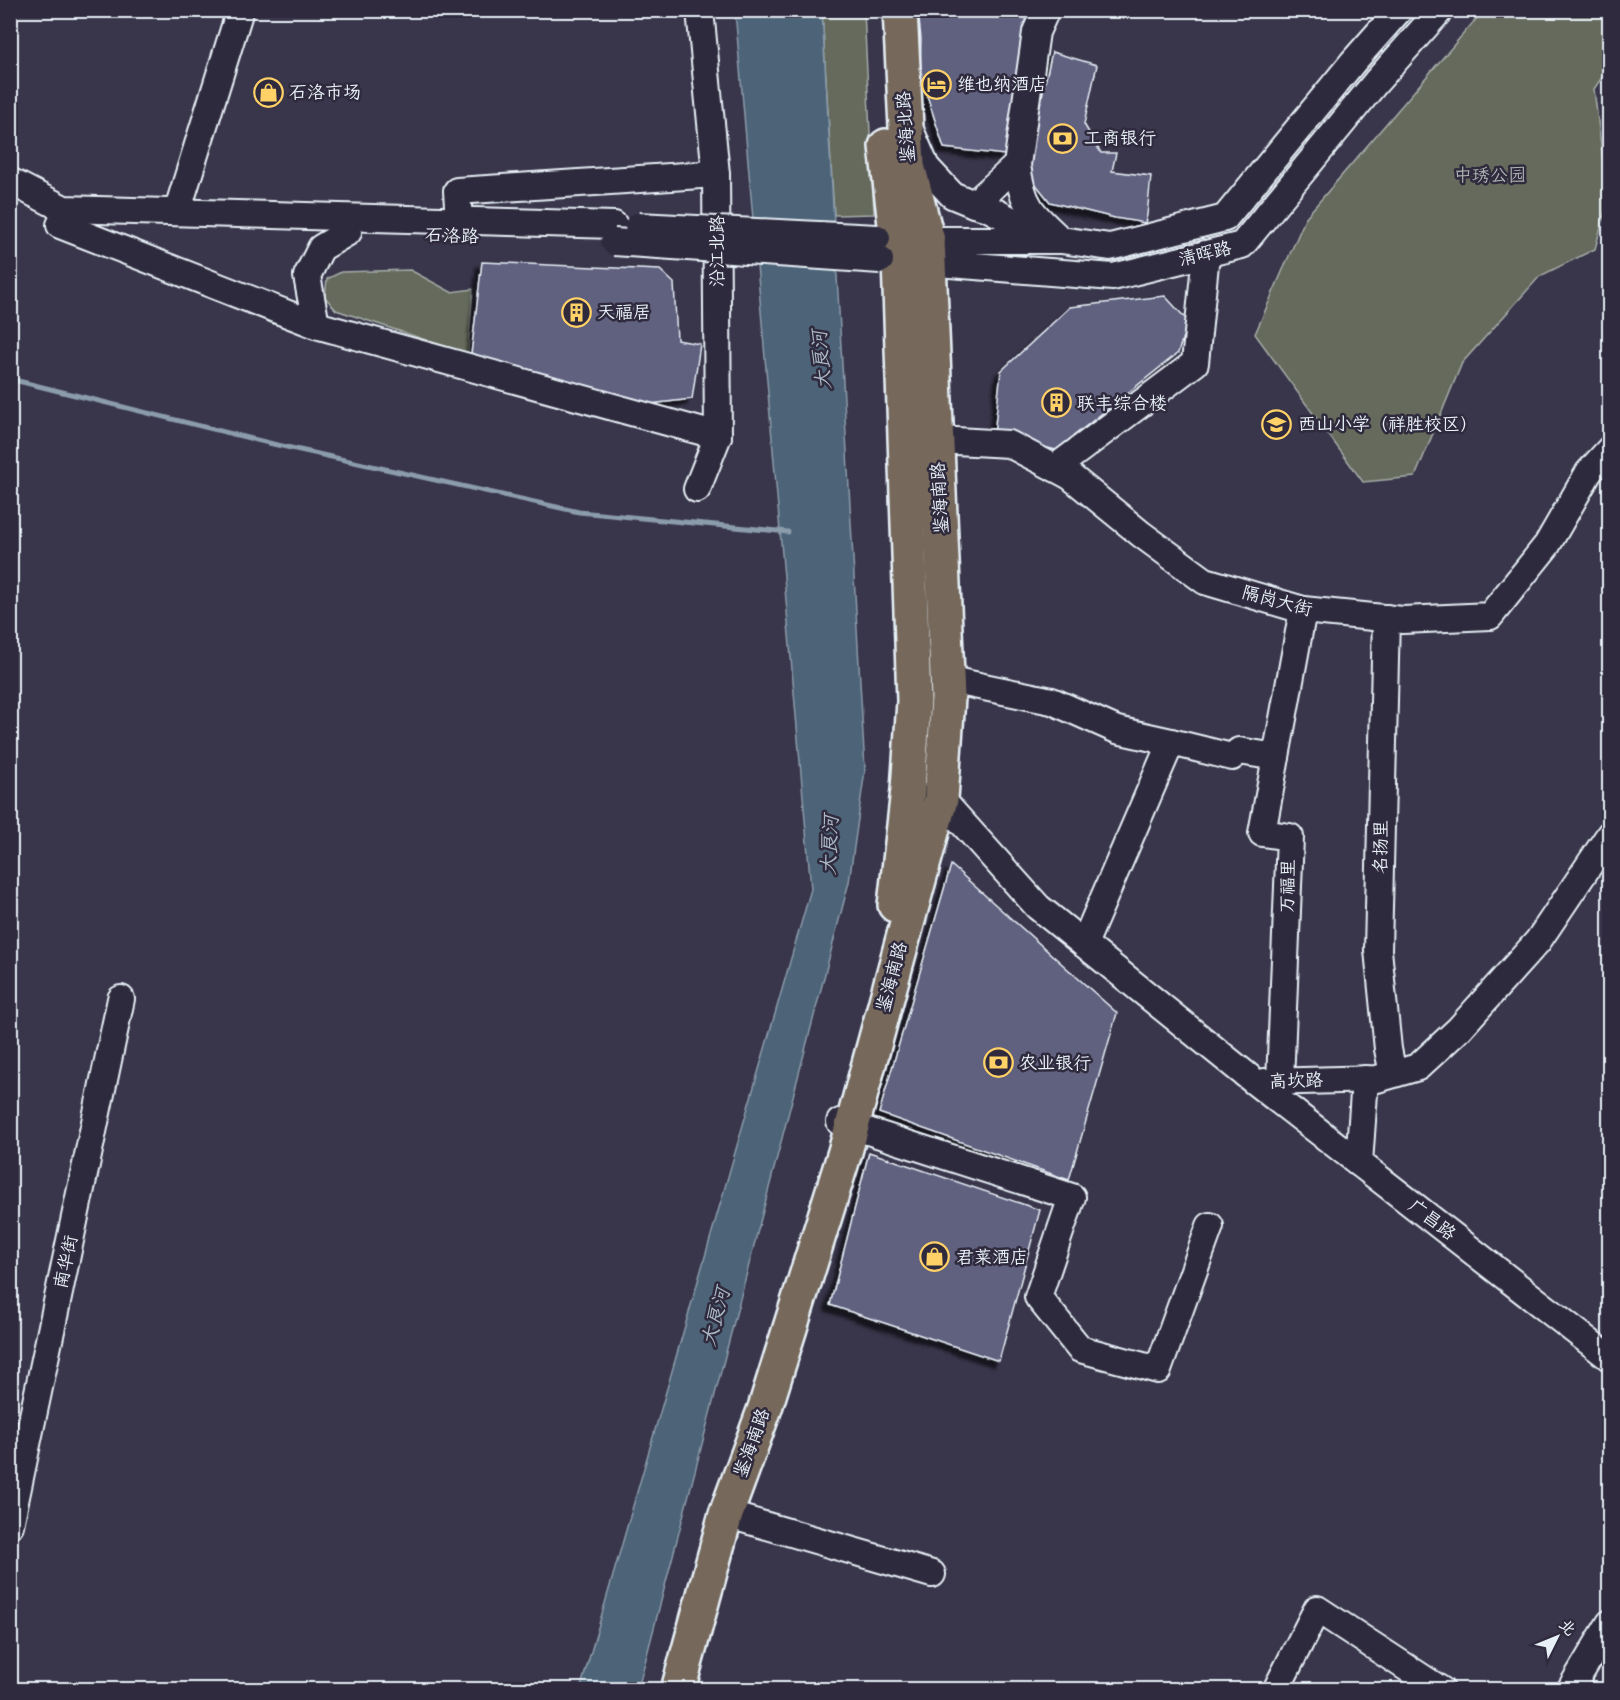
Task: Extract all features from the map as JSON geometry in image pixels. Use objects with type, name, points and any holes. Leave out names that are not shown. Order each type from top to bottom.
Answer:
[{"type":"main road","name":"鉴海北路","points":[[879,10],[888,168],[902,250]]},
{"type":"main road","name":"鉴海北路","points":[[900,10],[908,166],[902,250]]},
{"type":"main road","name":"鉴海南路","points":[[678,1689],[726,1514],[765,1408],[941,799],[948,698],[938,440],[902,250]]},
{"type":"main road","name":"鉴海南路","points":[[666,1689],[715,1510],[753,1405],[846,1124],[892,932],[907,799],[914,701],[902,250]]},
{"type":"street","points":[[177,212],[240,10]]},
{"type":"street","name":"沿江北路","points":[[697,489],[718,436],[716,174],[700,10]]},
{"type":"street","points":[[1046,10],[1036,32],[1017,165],[1020,187],[1026,205],[1054,240]]},
{"type":"street","name":"清晖路","points":[[902,250],[1054,240],[1110,247],[1225,219],[1353,62],[1399,10]]},
{"type":"street","name":"清晖路","points":[[902,250],[1113,277],[1242,245],[1376,82],[1440,10]]},
{"type":"street","points":[[905,119],[926,167],[952,195],[988,208],[1054,240]]},
{"type":"street","points":[[974,204],[1017,165]]},
{"type":"street","points":[[459,220],[457,191],[716,174]]},
{"type":"street","name":"石洛路","points":[[10,181],[64,209],[459,220],[614,234],[902,250]]},
{"type":"street","name":"石洛路","points":[[10,200],[60,225],[348,232],[614,234]]},
{"type":"street","points":[[60,225],[316,325],[718,436]]},
{"type":"street","points":[[316,325],[307,276],[321,249],[348,232]]},
{"type":"street","points":[[1055,468],[1195,363],[1206,254]]},
{"type":"street","name":"隔岗大街","points":[[938,440],[1009,444],[1055,468],[1070,476],[1141,534],[1204,580],[1303,610],[1403,620],[1491,616],[1547,545],[1588,472],[1610,449]]},
{"type":"street","name":"万福里","points":[[1268,1082],[1290,837],[1262,833],[1303,610]]},
{"type":"street","name":"名扬里","points":[[1386,618],[1378,950],[1388,1049],[1393,1074]]},
{"type":"street","points":[[950,680],[1052,701],[1117,730],[1232,757],[1239,751],[1276,757]]},
{"type":"street","points":[[1084,944],[1171,742]]},
{"type":"street","points":[[907,799],[941,799]]},
{"type":"street","name":"高坎路","points":[[941,799],[1038,908],[1268,1082],[1377,1079],[1418,1068],[1459,1029],[1538,941],[1610,834]]},
{"type":"street","name":"南华街","points":[[10,1525],[121,999]]},
{"type":"street","points":[[1359,1163],[1365,1079]]},
{"type":"street","name":"广昌路","points":[[1268,1082],[1359,1163],[1610,1358]]},
{"type":"street","points":[[846,1124],[1072,1197],[1038,1297],[1080,1349],[1158,1370],[1210,1226]]},
{"type":"street","points":[[726,1514],[932,1574]]},
{"type":"street","points":[[1276,1689],[1317,1609],[1441,1689]]},
{"type":"street","points":[[1570,1689],[1610,1623]]},
{"type":"green space","points":[[822,11],[864,11],[874,214],[834,215]]},
{"type":"green space","name":"中琇公园","points":[[1483,11],[1609,11],[1609,67],[1594,89],[1608,201],[1595,249],[1540,276],[1462,363],[1415,477],[1363,482],[1255,334],[1306,217]]},
{"type":"green space","points":[[410,270],[451,292],[473,289],[468,354],[336,310],[325,297],[327,279],[341,272]]},
{"type":"water","name":"大良河","points":[[735,11],[822,11],[865,770],[849,882],[638,1689],[580,1690],[811,889]]},
{"type":"building","points":[[918,10],[1035,10],[1005,155],[944,148],[920,74],[921,39]]},
{"type":"building","name":"工商银行","points":[[1052,52],[1097,65],[1084,124],[1101,153],[1116,153],[1112,171],[1151,176],[1145,223],[1050,202],[1034,182],[1028,158]]},
{"type":"building","name":"天福居","points":[[482,262],[660,270],[674,283],[677,340],[700,344],[692,399],[641,405],[470,363]]},
{"type":"building","name":"联丰综合楼","points":[[1165,296],[1188,321],[1178,353],[1056,450],[994,435],[1001,371],[1070,307]]},
{"type":"building","name":"农业银行","points":[[951,865],[1117,1013],[1069,1180],[879,1113]]},
{"type":"building","name":"君莱酒店","points":[[869,1152],[1040,1210],[999,1361],[830,1305]]},
{"type":"waterway","points":[[10,379],[273,444],[579,512],[788,532]]},
{"type":"place","name":"维也纳酒店","points":[[936,84]]},
{"type":"place","name":"石洛市场","points":[[268,92]]},
{"type":"place","name":"工商银行","points":[[1063,138]]},
{"type":"place","name":"天福居","points":[[576,312]]},
{"type":"place","name":"联丰综合楼","points":[[1056,403]]},
{"type":"place","name":"西山小学（祥胜校区）","points":[[1277,424]]},
{"type":"place","name":"农业银行","points":[[998,1063]]},
{"type":"place","name":"君莱酒店","points":[[935,1257]]}]
